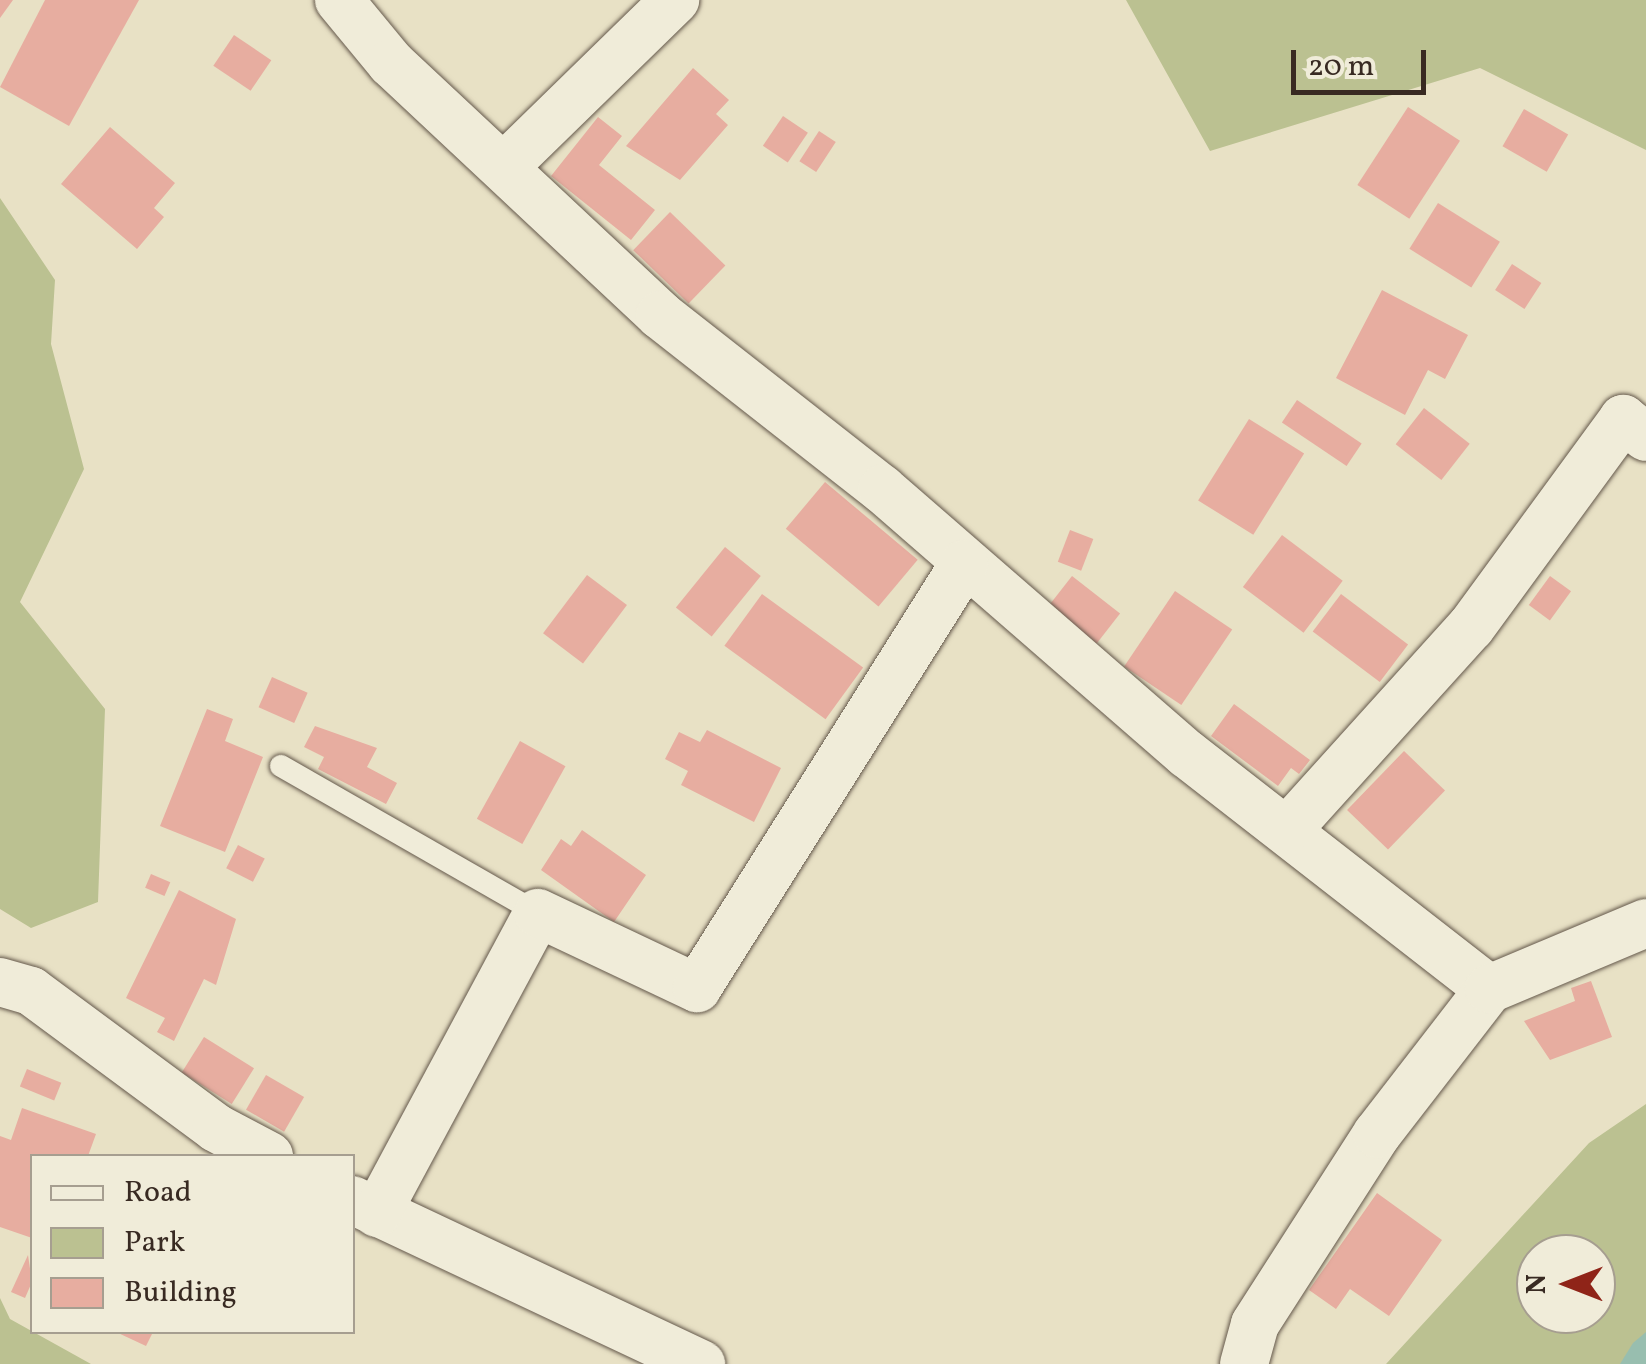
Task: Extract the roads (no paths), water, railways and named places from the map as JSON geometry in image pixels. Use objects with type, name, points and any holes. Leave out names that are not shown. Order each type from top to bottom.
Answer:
[{"type":"street","points":[[339,0],[391,63],[660,315],[964,564],[1187,754],[1290,827],[1488,989]]},
{"type":"street","points":[[505,166],[674,0]]},
{"type":"street","points":[[1290,827],[1471,626],[1623,419],[1646,437]]},
{"type":"street","points":[[702,1364],[365,1207],[538,913],[697,988],[964,564]]},
{"type":"street","points":[[1244,1364],[1254,1324],[1377,1134],[1488,989],[1646,923]]},
{"type":"street","points":[[0,982],[32,991],[216,1128],[266,1154]]},
{"type":"lane","points":[[281,766],[538,913]]}]
